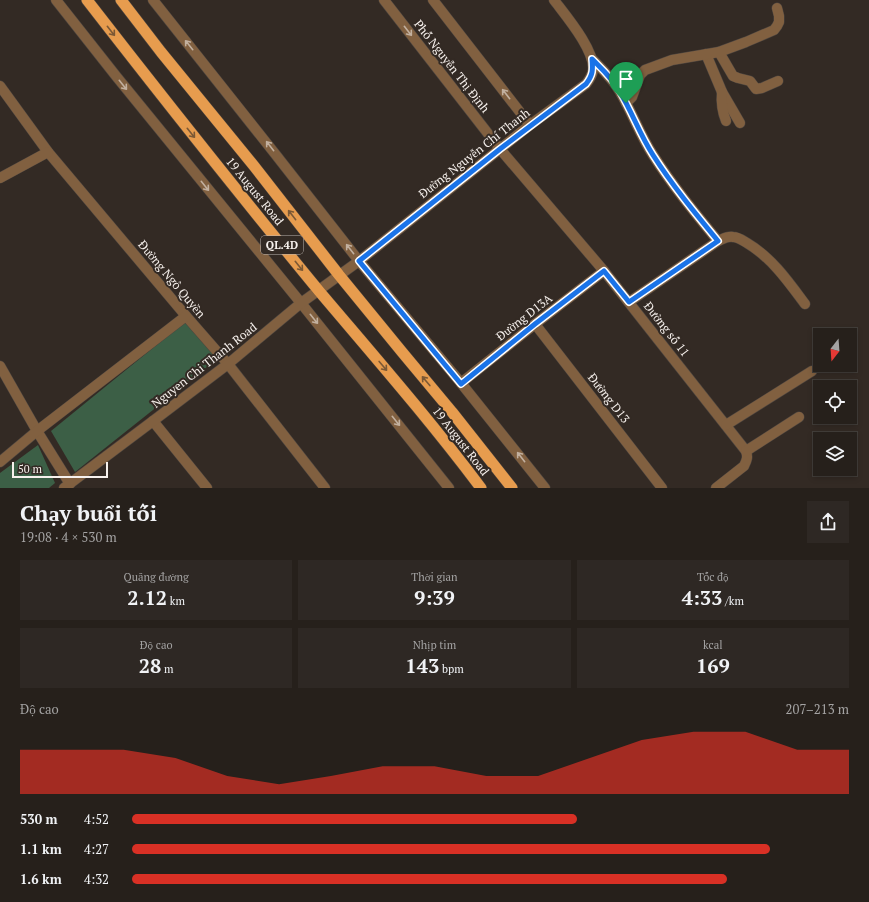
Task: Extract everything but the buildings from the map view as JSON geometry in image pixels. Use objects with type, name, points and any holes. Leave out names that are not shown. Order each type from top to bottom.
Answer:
[{"type":"highway","name":"19 August Road","points":[[87,0],[178,117],[318,290],[427,419],[481,488]]},
{"type":"highway","name":"19 August Road","points":[[121,0],[339,275],[452,412],[512,488]]},
{"type":"street","points":[[56,0],[449,488]]},
{"type":"street","points":[[153,0],[359,261],[545,488]]},
{"type":"street","name":"Phố Nguyễn Thị Định","points":[[384,0],[500,149]]},
{"type":"street","points":[[433,0],[530,125]]},
{"type":"street","points":[[554,0],[586,45],[592,59],[614,83],[656,160],[718,241]]},
{"type":"street","points":[[626,103],[632,97],[640,75],[645,70],[672,60],[719,52],[774,30],[779,22],[777,8]]},
{"type":"street","points":[[719,52],[733,76],[750,81],[756,89],[760,89],[778,80]]},
{"type":"street","points":[[706,54],[722,92],[740,123]]},
{"type":"street","name":"Đường Nguyễn Chí Thanh","points":[[359,261],[530,125],[586,84],[591,77],[593,69],[592,59]]},
{"type":"street","name":"Đường Ngô Quyền","points":[[0,86],[48,152],[228,364],[325,488]]},
{"type":"street","points":[[722,92],[722,110],[726,121]]},
{"type":"street","name":"Đường số 11","points":[[500,149],[604,271],[746,451]]},
{"type":"street","points":[[0,178],[48,152]]},
{"type":"street","points":[[629,302],[718,241],[732,237],[739,238],[765,256],[777,268],[805,304]]},
{"type":"street","name":"Nguyen Chi Thanh Road","points":[[67,486],[228,364],[301,303],[359,261]]},
{"type":"street","name":"Đường D13A","points":[[461,384],[604,271]]},
{"type":"street","points":[[0,462],[37,431],[186,316]]},
{"type":"street","name":"Đường D13","points":[[535,324],[662,488]]},
{"type":"street","points":[[0,366],[67,486]]},
{"type":"street","points":[[726,425],[812,371]]},
{"type":"street","points":[[716,488],[744,466],[748,456],[746,451],[799,417]]},
{"type":"street","points":[[154,421],[207,488]]},
{"type":"green space","points":[[186,321],[217,359],[75,472],[51,431]]},
{"type":"green space","points":[[38,445],[55,483],[49,488],[0,488],[0,473]]},
{"type":"route","points":[[592,59],[614,83],[626,103],[646,143],[662,169],[718,241],[629,302],[604,271],[461,384],[359,261],[530,125],[586,84],[591,77],[593,69],[592,59]]}]
